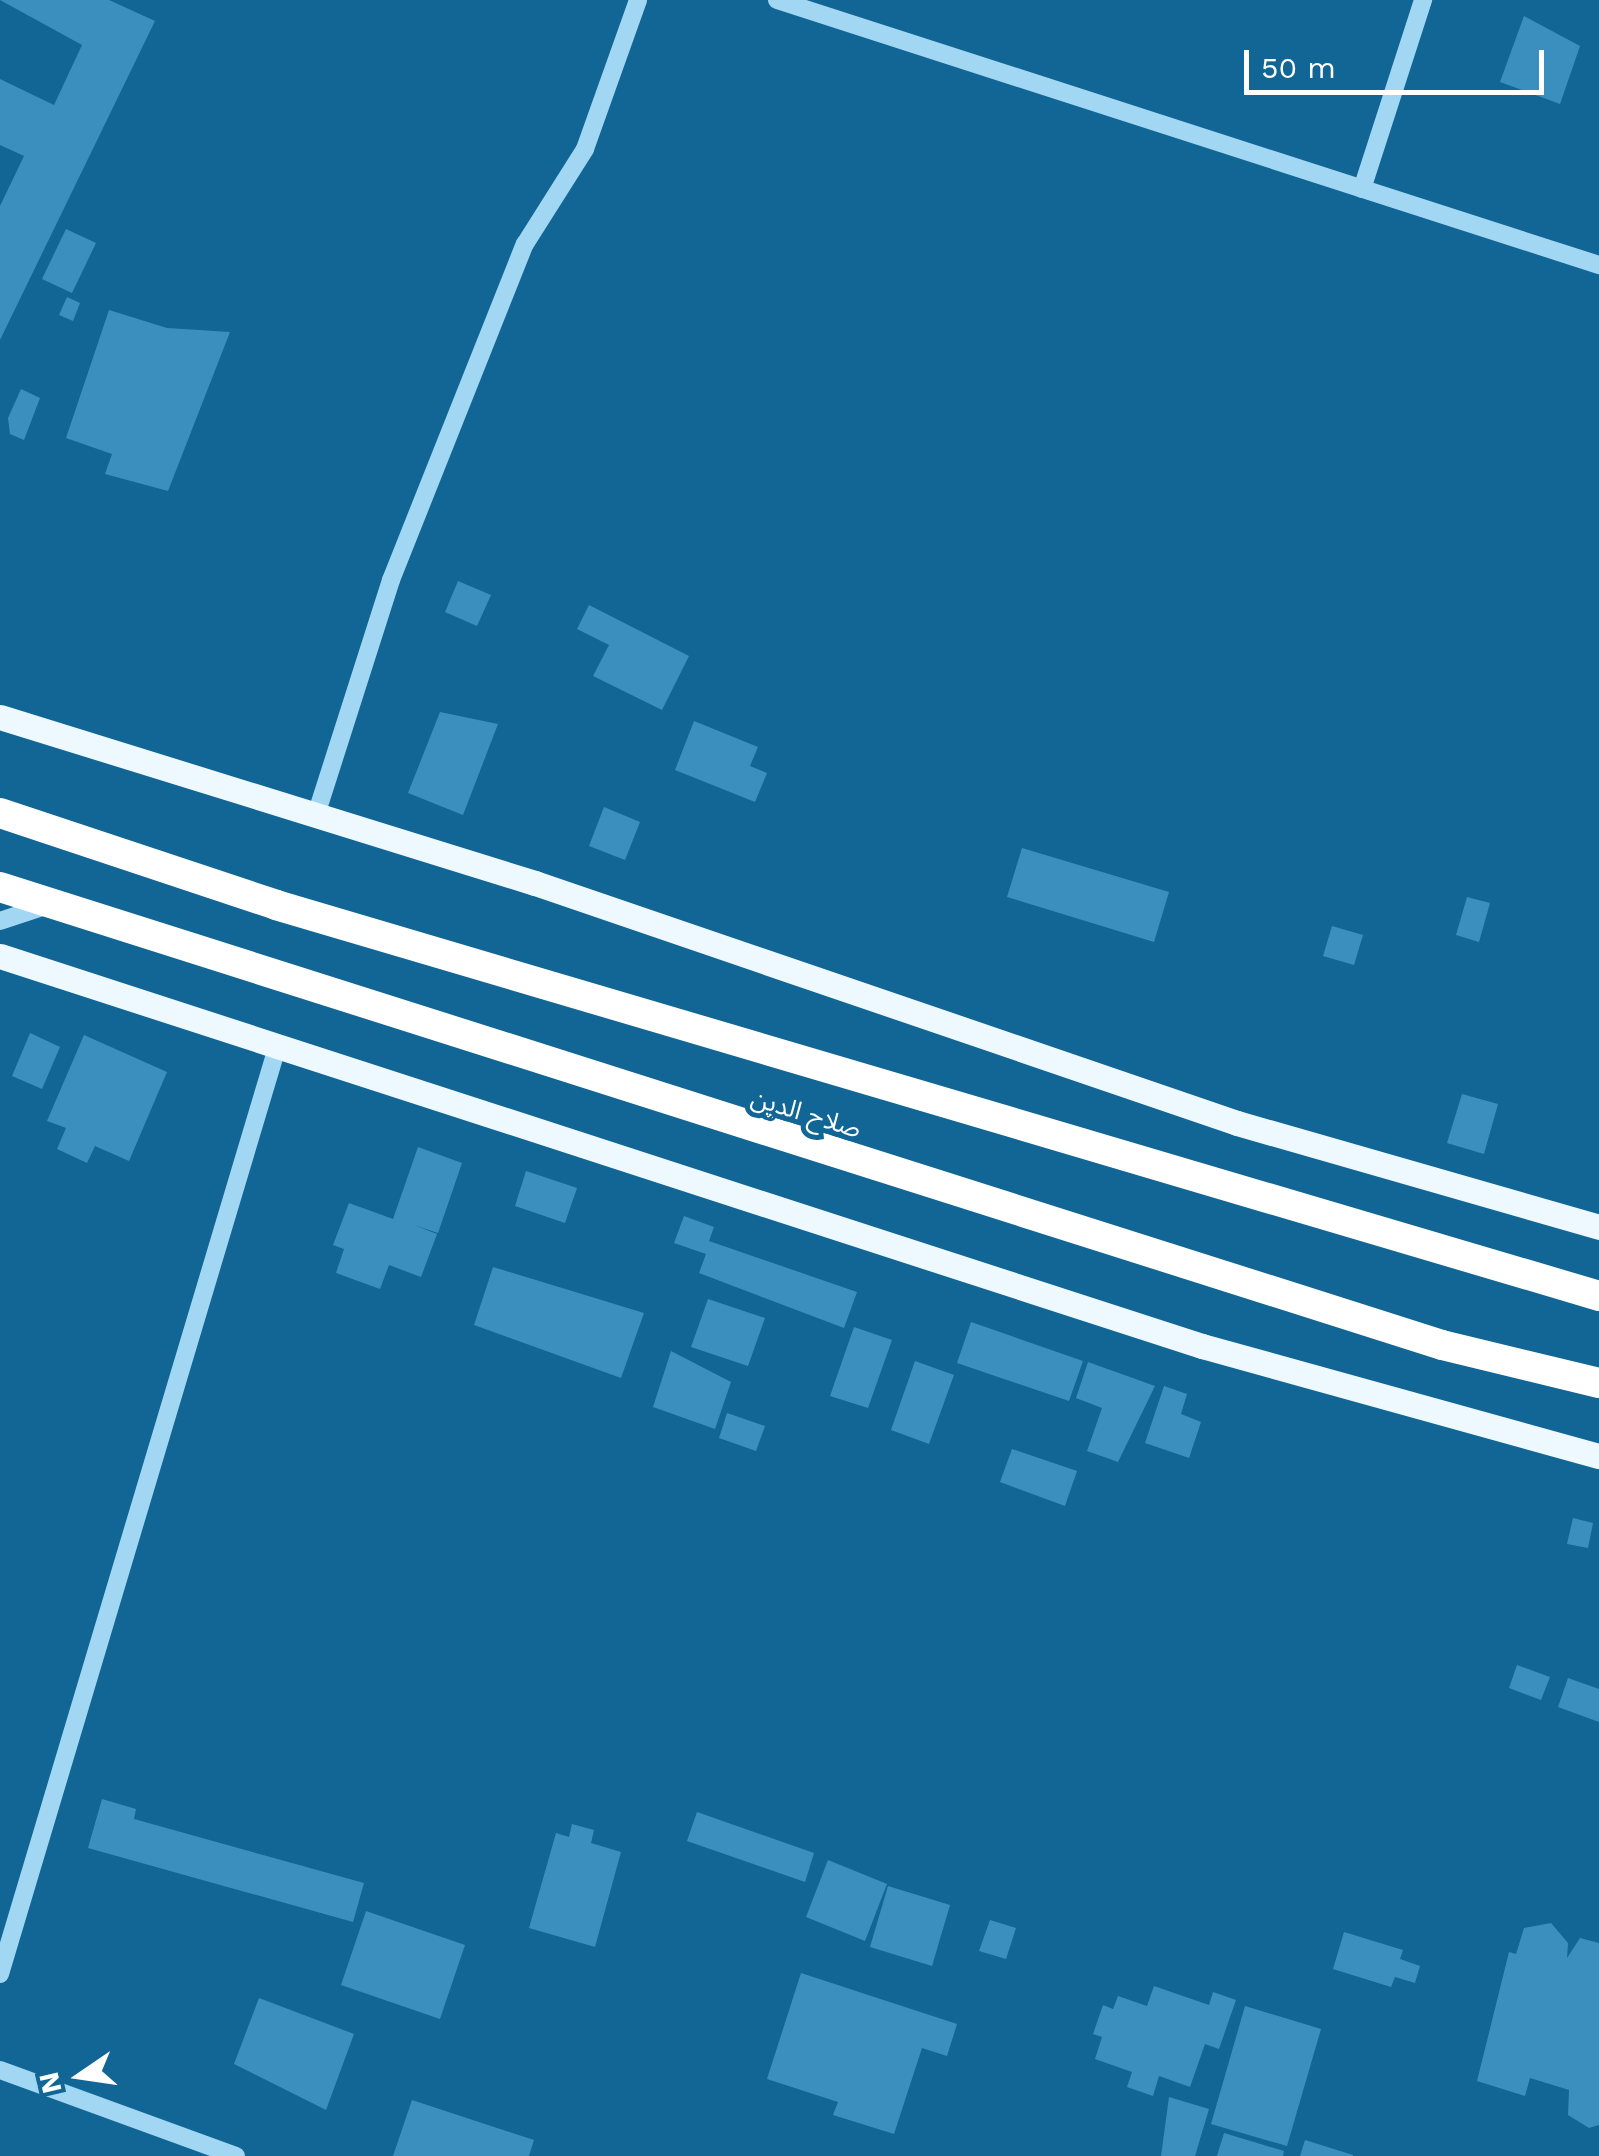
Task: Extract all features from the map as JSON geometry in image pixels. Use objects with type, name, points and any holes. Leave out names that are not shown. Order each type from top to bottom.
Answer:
[{"type":"highway","points":[[0,813],[276,905],[1599,1296]]},
{"type":"highway","name":"صلاح الدين","points":[[0,887],[1442,1345],[1599,1383]]},
{"type":"main road","points":[[0,717],[316,815],[1237,1122],[1599,1227]]},
{"type":"main road","points":[[0,956],[276,1052],[1202,1346],[1599,1456]]},
{"type":"street","points":[[316,815],[390,580],[525,244],[585,148],[638,0]]},
{"type":"street","points":[[777,0],[1599,265]]},
{"type":"street","points":[[1362,189],[1423,0]]},
{"type":"street","points":[[0,922],[49,905]]},
{"type":"street","points":[[0,1974],[276,1052]]},
{"type":"street","points":[[0,2070],[236,2156]]},
{"type":"building","points":[[0,0],[109,0],[155,21],[0,340],[0,206],[24,156],[0,145],[0,79],[54,105],[82,45]]},
{"type":"building","points":[[1524,16],[1580,46],[1560,104],[1500,82]]},
{"type":"building","points":[[66,229],[96,243],[72,293],[42,279]]},
{"type":"building","points":[[67,297],[80,303],[73,321],[59,315]]},
{"type":"building","points":[[109,310],[167,328],[230,332],[168,491],[105,474],[112,454],[66,438]]},
{"type":"building","points":[[21,389],[40,398],[24,440],[10,434],[8,418]]},
{"type":"building","points":[[458,581],[491,595],[477,626],[445,612]]},
{"type":"building","points":[[589,605],[689,656],[662,710],[593,676],[609,645],[577,629]]},
{"type":"building","points":[[440,712],[498,724],[463,815],[408,793]]},
{"type":"building","points":[[694,721],[758,747],[750,766],[767,773],[755,802],[675,770]]},
{"type":"building","points":[[604,807],[640,822],[625,860],[589,846]]},
{"type":"building","points":[[1022,848],[1169,892],[1154,942],[1007,897]]},
{"type":"building","points":[[1467,897],[1490,903],[1479,942],[1456,935]]},
{"type":"building","points":[[1332,926],[1363,935],[1354,965],[1323,956]]},
{"type":"building","points":[[30,1033],[60,1047],[42,1089],[12,1076]]},
{"type":"building","points":[[84,1035],[167,1072],[129,1161],[95,1146],[87,1163],[57,1149],[66,1128],[47,1121]]},
{"type":"building","points":[[1462,1094],[1498,1104],[1484,1154],[1447,1143]]},
{"type":"building","points":[[418,1147],[462,1163],[438,1233],[414,1225],[437,1234],[421,1277],[389,1265],[380,1289],[336,1273],[344,1249],[333,1245],[349,1203],[393,1219]]},
{"type":"building","points":[[526,1171],[577,1188],[565,1223],[515,1206]]},
{"type":"building","points":[[684,1216],[714,1227],[709,1241],[857,1292],[844,1328],[699,1273],[706,1254],[674,1243]]},
{"type":"building","points":[[493,1267],[644,1313],[621,1378],[474,1325]]},
{"type":"building","points":[[708,1299],[765,1318],[748,1366],[691,1347]]},
{"type":"building","points":[[971,1322],[1083,1361],[1069,1401],[957,1363]]},
{"type":"building","points":[[854,1327],[892,1340],[868,1408],[830,1396]]},
{"type":"building","points":[[671,1351],[731,1382],[715,1429],[653,1407]]},
{"type":"building","points":[[915,1361],[954,1375],[929,1444],[891,1430]]},
{"type":"building","points":[[1088,1362],[1155,1386],[1118,1462],[1087,1451],[1102,1408],[1076,1398]]},
{"type":"building","points":[[1164,1386],[1187,1394],[1181,1414],[1201,1422],[1189,1458],[1145,1443]]},
{"type":"building","points":[[727,1413],[765,1426],[756,1451],[719,1438]]},
{"type":"building","points":[[1012,1449],[1077,1471],[1065,1506],[1000,1482]]},
{"type":"building","points":[[1573,1518],[1593,1523],[1588,1548],[1567,1544]]},
{"type":"building","points":[[1517,1665],[1550,1677],[1541,1700],[1509,1688]]},
{"type":"building","points":[[1568,1678],[1599,1689],[1599,1722],[1558,1707]]},
{"type":"building","points":[[102,1799],[136,1809],[134,1819],[364,1883],[353,1922],[88,1848]]},
{"type":"building","points":[[697,1812],[814,1853],[805,1882],[687,1841]]},
{"type":"building","points":[[572,1824],[594,1830],[591,1843],[621,1852],[595,1947],[529,1928],[556,1833],[569,1837]]},
{"type":"building","points":[[828,1860],[887,1884],[865,1941],[806,1917]]},
{"type":"building","points":[[888,1886],[950,1905],[932,1966],[870,1947]]},
{"type":"building","points":[[366,1911],[465,1945],[440,2019],[341,1985]]},
{"type":"building","points":[[990,1920],[1016,1928],[1006,1959],[979,1951]]},
{"type":"building","points":[[1551,1923],[1568,1943],[1567,1958],[1580,1938],[1599,1943],[1599,2125],[1589,2128],[1568,2115],[1569,2090],[1530,2078],[1525,2096],[1477,2081],[1509,1952],[1516,1954],[1524,1928]]},
{"type":"building","points":[[1344,1932],[1403,1950],[1400,1959],[1420,1966],[1415,1983],[1395,1977],[1391,1987],[1333,1969]]},
{"type":"building","points":[[801,1973],[957,2024],[947,2056],[922,2048],[894,2134],[833,2115],[838,2102],[767,2079]]},
{"type":"building","points":[[1154,1986],[1209,2005],[1213,1992],[1236,2000],[1219,2049],[1205,2044],[1190,2087],[1159,2076],[1153,2096],[1127,2087],[1132,2072],[1095,2059],[1102,2037],[1093,2034],[1103,2005],[1113,2009],[1118,1996],[1147,2006]]},
{"type":"building","points":[[259,1998],[354,2034],[326,2110],[234,2064]]},
{"type":"building","points":[[1245,2006],[1321,2029],[1287,2146],[1211,2124]]},
{"type":"building","points":[[1169,2097],[1209,2109],[1195,2156],[1161,2156]]},
{"type":"building","points":[[412,2100],[534,2140],[529,2156],[393,2156]]},
{"type":"building","points":[[1224,2133],[1284,2151],[1283,2156],[1217,2156]]},
{"type":"building","points":[[1305,2140],[1353,2155],[1353,2156],[1300,2156]]}]
